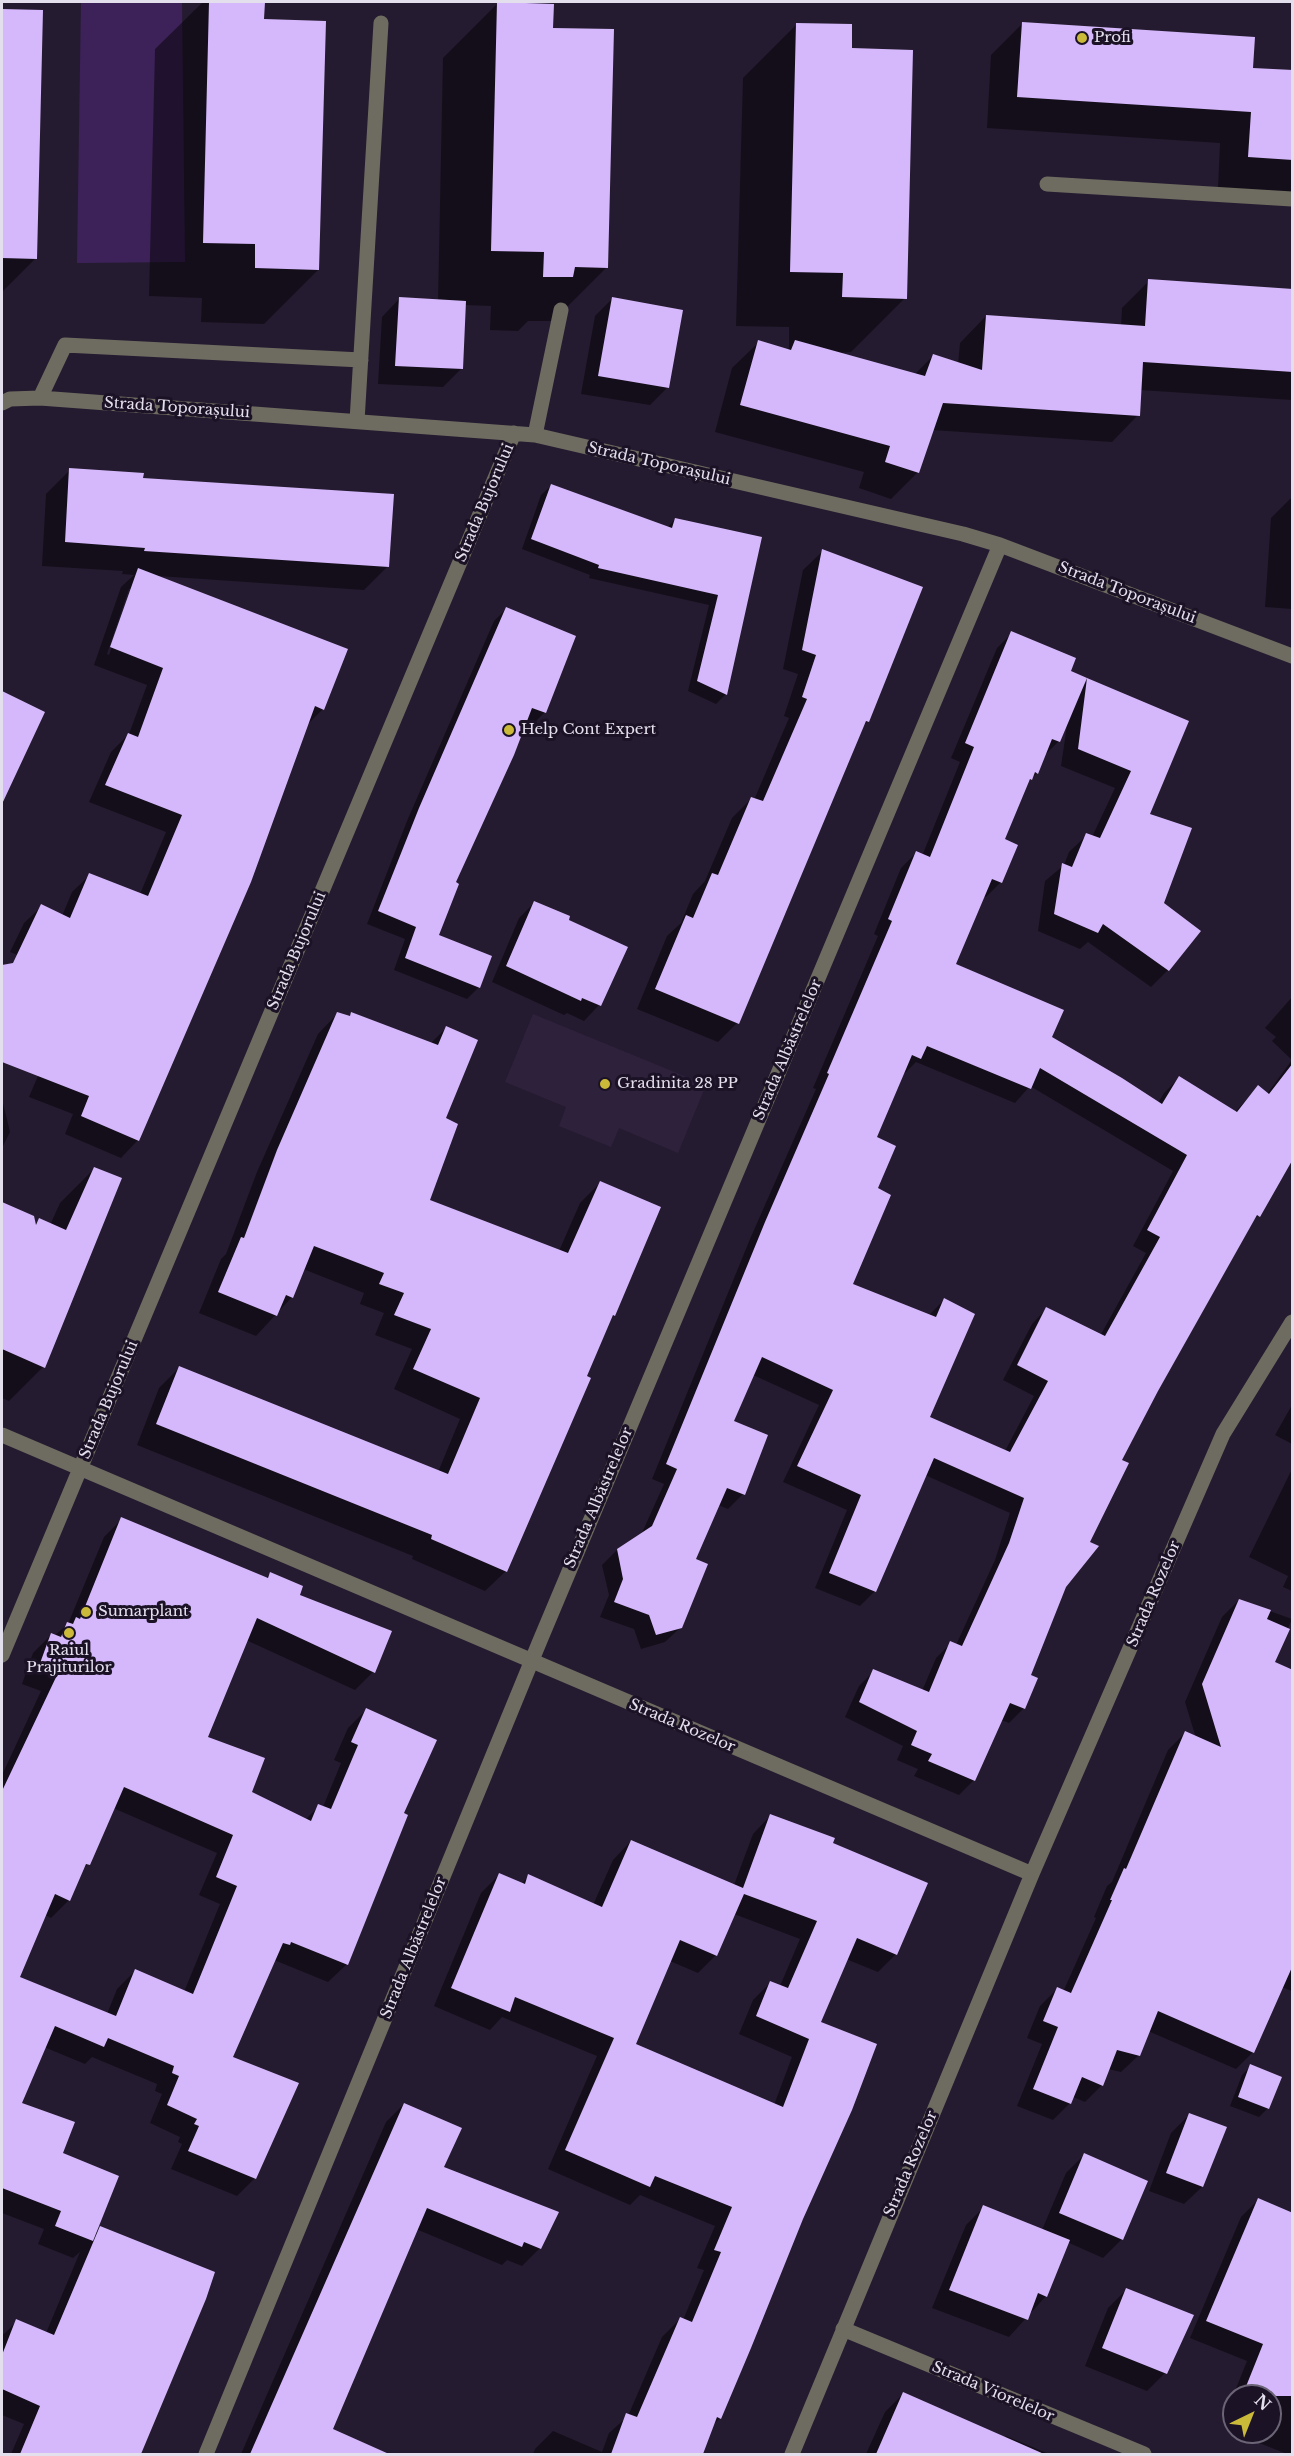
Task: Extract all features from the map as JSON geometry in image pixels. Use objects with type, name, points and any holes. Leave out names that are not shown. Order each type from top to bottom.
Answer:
[{"type":"street","points":[[357,421],[381,23]]},
{"type":"street","points":[[1047,184],[1293,199]]},
{"type":"street","points":[[535,435],[561,310]]},
{"type":"street","points":[[40,398],[65,345],[361,360]]},
{"type":"street","name":"Strada Toporașului","points":[[2,403],[10,399],[40,398],[535,435],[963,534],[1000,545],[1293,656]]},
{"type":"street","name":"Strada Bujorului","points":[[2,1655],[514,434]]},
{"type":"street","name":"Strada Albăstrelelor","points":[[206,2454],[531,1662],[1000,545]]},
{"type":"street","name":"Strada Rozelor","points":[[792,2454],[1032,1874],[1223,1434],[1293,1322]]},
{"type":"street","points":[[2,1435],[80,1469]]},
{"type":"street","name":"Strada Bujorului","points":[[80,1469],[531,1662]]},
{"type":"street","name":"Strada Rozelor","points":[[531,1662],[1032,1874]]},
{"type":"street","name":"Strada Viorelelor","points":[[843,2329],[1144,2454]]},
{"type":"shaded area","points":[[81,2],[182,2],[185,262],[77,263]]},
{"type":"shaded area","name":"Gradinita 28 PP","points":[[533,1014],[706,1085],[678,1153],[619,1128],[611,1147],[559,1126],[566,1107],[505,1082]]},
{"type":"building","points":[[209,2],[265,2],[264,19],[326,21],[319,270],[255,268],[255,244],[203,243]]},
{"type":"building","points":[[497,2],[554,4],[553,28],[614,29],[608,268],[575,267],[573,277],[543,277],[544,252],[491,251]]},
{"type":"building","points":[[2,9],[43,10],[37,259],[2,258]]},
{"type":"building","points":[[1022,22],[1255,37],[1253,68],[1293,70],[1293,160],[1248,157],[1251,112],[1017,97]]},
{"type":"building","points":[[796,23],[852,24],[852,48],[913,50],[907,299],[842,297],[843,273],[790,272]]},
{"type":"building","points":[[1148,279],[1293,289],[1293,372],[1143,362],[1140,416],[943,403],[919,473],[885,462],[890,446],[740,405],[758,340],[791,350],[795,340],[925,376],[933,354],[982,370],[986,315],[1145,326]]},
{"type":"building","points":[[399,297],[466,301],[463,369],[395,366]]},
{"type":"building","points":[[612,297],[683,310],[669,388],[598,376]]},
{"type":"building","points":[[69,468],[144,473],[143,478],[394,494],[389,567],[144,551],[145,548],[65,542]]},
{"type":"building","points":[[551,484],[672,528],[675,518],[762,537],[727,695],[697,681],[718,595],[598,568],[599,565],[531,539]]},
{"type":"building","points":[[822,549],[923,587],[869,722],[866,721],[739,1024],[655,989],[686,915],[693,918],[712,873],[718,875],[751,797],[763,801],[807,699],[802,697],[816,655],[802,650]]},
{"type":"building","points":[[138,568],[348,649],[324,710],[315,706],[251,882],[139,1141],[81,1116],[89,1096],[2,1062],[2,965],[13,963],[41,904],[70,918],[89,873],[148,896],[182,815],[105,785],[128,733],[138,737],[163,668],[110,647]]},
{"type":"building","points":[[506,607],[576,636],[546,713],[532,708],[514,755],[456,882],[459,884],[439,935],[492,956],[480,988],[405,958],[416,927],[378,911],[419,808]]},
{"type":"building","points":[[1011,631],[1076,658],[1071,671],[1087,678],[1060,742],[1052,739],[1038,774],[1035,772],[1032,780],[1030,779],[1005,839],[1018,845],[1002,883],[992,879],[956,964],[1064,1010],[1052,1037],[1162,1104],[1179,1076],[1237,1112],[1258,1085],[1269,1094],[1293,1063],[1293,1159],[1260,1217],[1257,1215],[1122,1460],[1129,1463],[1090,1542],[1099,1546],[1066,1587],[1031,1675],[1038,1678],[1025,1709],[1010,1703],[975,1781],[928,1761],[932,1754],[911,1745],[917,1731],[859,1702],[873,1669],[929,1692],[950,1641],[962,1646],[1009,1543],[1024,1498],[934,1458],[876,1592],[829,1573],[861,1495],[797,1466],[833,1390],[762,1357],[734,1421],[768,1435],[745,1495],[727,1488],[696,1559],[708,1564],[682,1628],[656,1635],[649,1615],[614,1602],[623,1579],[617,1549],[652,1526],[677,1469],[666,1464],[892,921],[888,919],[916,851],[930,857],[974,747],[965,743]],"holes":[[[927,1046],[1031,1089],[1040,1068],[1187,1155],[1147,1230],[1160,1237],[1105,1336],[1046,1307],[1017,1365],[1048,1381],[1010,1452],[930,1417],[975,1314],[944,1298],[936,1317],[853,1284],[891,1195],[878,1188],[896,1146],[877,1137],[912,1055],[921,1059]]]},
{"type":"building","points":[[1087,678],[1189,721],[1150,814],[1192,828],[1164,903],[1201,931],[1169,971],[1103,924],[1098,933],[1054,914],[1062,863],[1072,867],[1086,833],[1100,838],[1131,771],[1078,749]]},
{"type":"building","points":[[2,691],[45,712],[2,804]]},
{"type":"building","points":[[534,901],[570,916],[569,920],[628,947],[601,1006],[582,998],[581,1001],[506,966]]},
{"type":"building","points":[[337,1012],[350,1016],[351,1012],[438,1045],[446,1026],[478,1040],[446,1118],[458,1124],[430,1200],[568,1253],[600,1181],[661,1207],[587,1376],[591,1378],[507,1572],[431,1539],[432,1535],[156,1424],[179,1366],[448,1474],[480,1398],[413,1369],[431,1329],[394,1315],[404,1293],[379,1284],[384,1273],[314,1246],[293,1298],[286,1295],[277,1316],[218,1292],[241,1237],[244,1238],[277,1150]]},
{"type":"building","points":[[94,1167],[122,1178],[45,1368],[2,1349],[2,1202],[34,1216],[36,1225],[39,1218],[66,1230]]},
{"type":"building","points":[[121,1517],[268,1578],[270,1572],[303,1586],[300,1595],[392,1631],[375,1673],[257,1618],[208,1737],[265,1758],[252,1792],[311,1821],[318,1804],[331,1809],[358,1745],[351,1742],[366,1708],[437,1740],[404,1813],[408,1815],[348,1965],[291,1942],[290,1945],[283,1943],[233,2057],[299,2083],[256,2179],[188,2151],[199,2126],[194,2124],[197,2119],[167,2105],[179,2076],[172,2073],[174,2066],[108,2038],[104,2047],[55,2026],[22,2103],[75,2122],[63,2153],[119,2176],[93,2241],[55,2226],[61,2211],[2,2188],[2,1791],[58,1673],[39,1666],[51,1633],[61,1637],[67,1622],[73,1624],[76,1617],[80,1619]],"holes":[[[124,1787],[233,1835],[216,1877],[237,1886],[193,1994],[135,1969],[116,2016],[20,1977],[55,1894],[70,1901],[86,1864],[90,1865]]]},
{"type":"building","points":[[1239,1599],[1271,1610],[1267,1619],[1290,1629],[1275,1662],[1293,1670],[1293,1965],[1254,2053],[1158,2011],[1140,2056],[1117,2050],[1103,2086],[1082,2077],[1071,2104],[1033,2089],[1058,2027],[1043,2021],[1057,1987],[1071,1993],[1185,1731],[1221,1747],[1202,1684]]},
{"type":"building","points":[[770,1814],[835,1838],[833,1843],[928,1883],[897,1955],[857,1938],[821,2022],[877,2044],[852,2110],[803,2219],[721,2419],[717,2417],[703,2454],[611,2454],[626,2413],[637,2417],[680,2317],[692,2322],[721,2252],[714,2250],[732,2207],[655,2176],[650,2187],[565,2150],[614,2038],[515,1997],[510,2012],[451,1988],[499,1873],[525,1884],[528,1874],[602,1907],[631,1840],[743,1888]],"holes":[[[744,1894],[817,1921],[788,1988],[770,1981],[756,2016],[809,2039],[783,2107],[636,2044],[680,1940],[717,1956]]]},
{"type":"building","points":[[1250,2064],[1282,2077],[1269,2109],[1238,2097]]},
{"type":"building","points":[[404,2103],[462,2128],[444,2167],[559,2212],[541,2249],[524,2242],[522,2247],[427,2208],[333,2429],[389,2454],[250,2454]]},
{"type":"building","points":[[1189,2113],[1227,2127],[1203,2187],[1166,2173]]},
{"type":"building","points":[[1084,2153],[1148,2181],[1123,2240],[1059,2213]]},
{"type":"building","points":[[1258,2198],[1293,2213],[1293,2396],[1282,2396],[1282,2384],[1247,2384],[1263,2344],[1206,2321]]},
{"type":"building","points":[[983,2205],[1070,2240],[1047,2297],[1038,2293],[1028,2320],[949,2290]]},
{"type":"building","points":[[100,2226],[215,2272],[206,2299],[141,2454],[20,2454],[40,2406],[2,2389],[2,2355],[16,2319],[54,2335]]},
{"type":"building","points":[[1126,2288],[1194,2315],[1167,2374],[1102,2348]]},
{"type":"building","points":[[903,2392],[1044,2454],[876,2454]]},
{"type":"place","name":"Profi","points":[[1082,38]]},
{"type":"place","name":"Help Cont Expert","points":[[509,730]]},
{"type":"place","name":"Gradinita 28 PP","points":[[605,1084]]},
{"type":"place","name":"Sumarplant","points":[[86,1612]]},
{"type":"place","name":"Raiul Prajiturilor","points":[[69,1633]]}]
